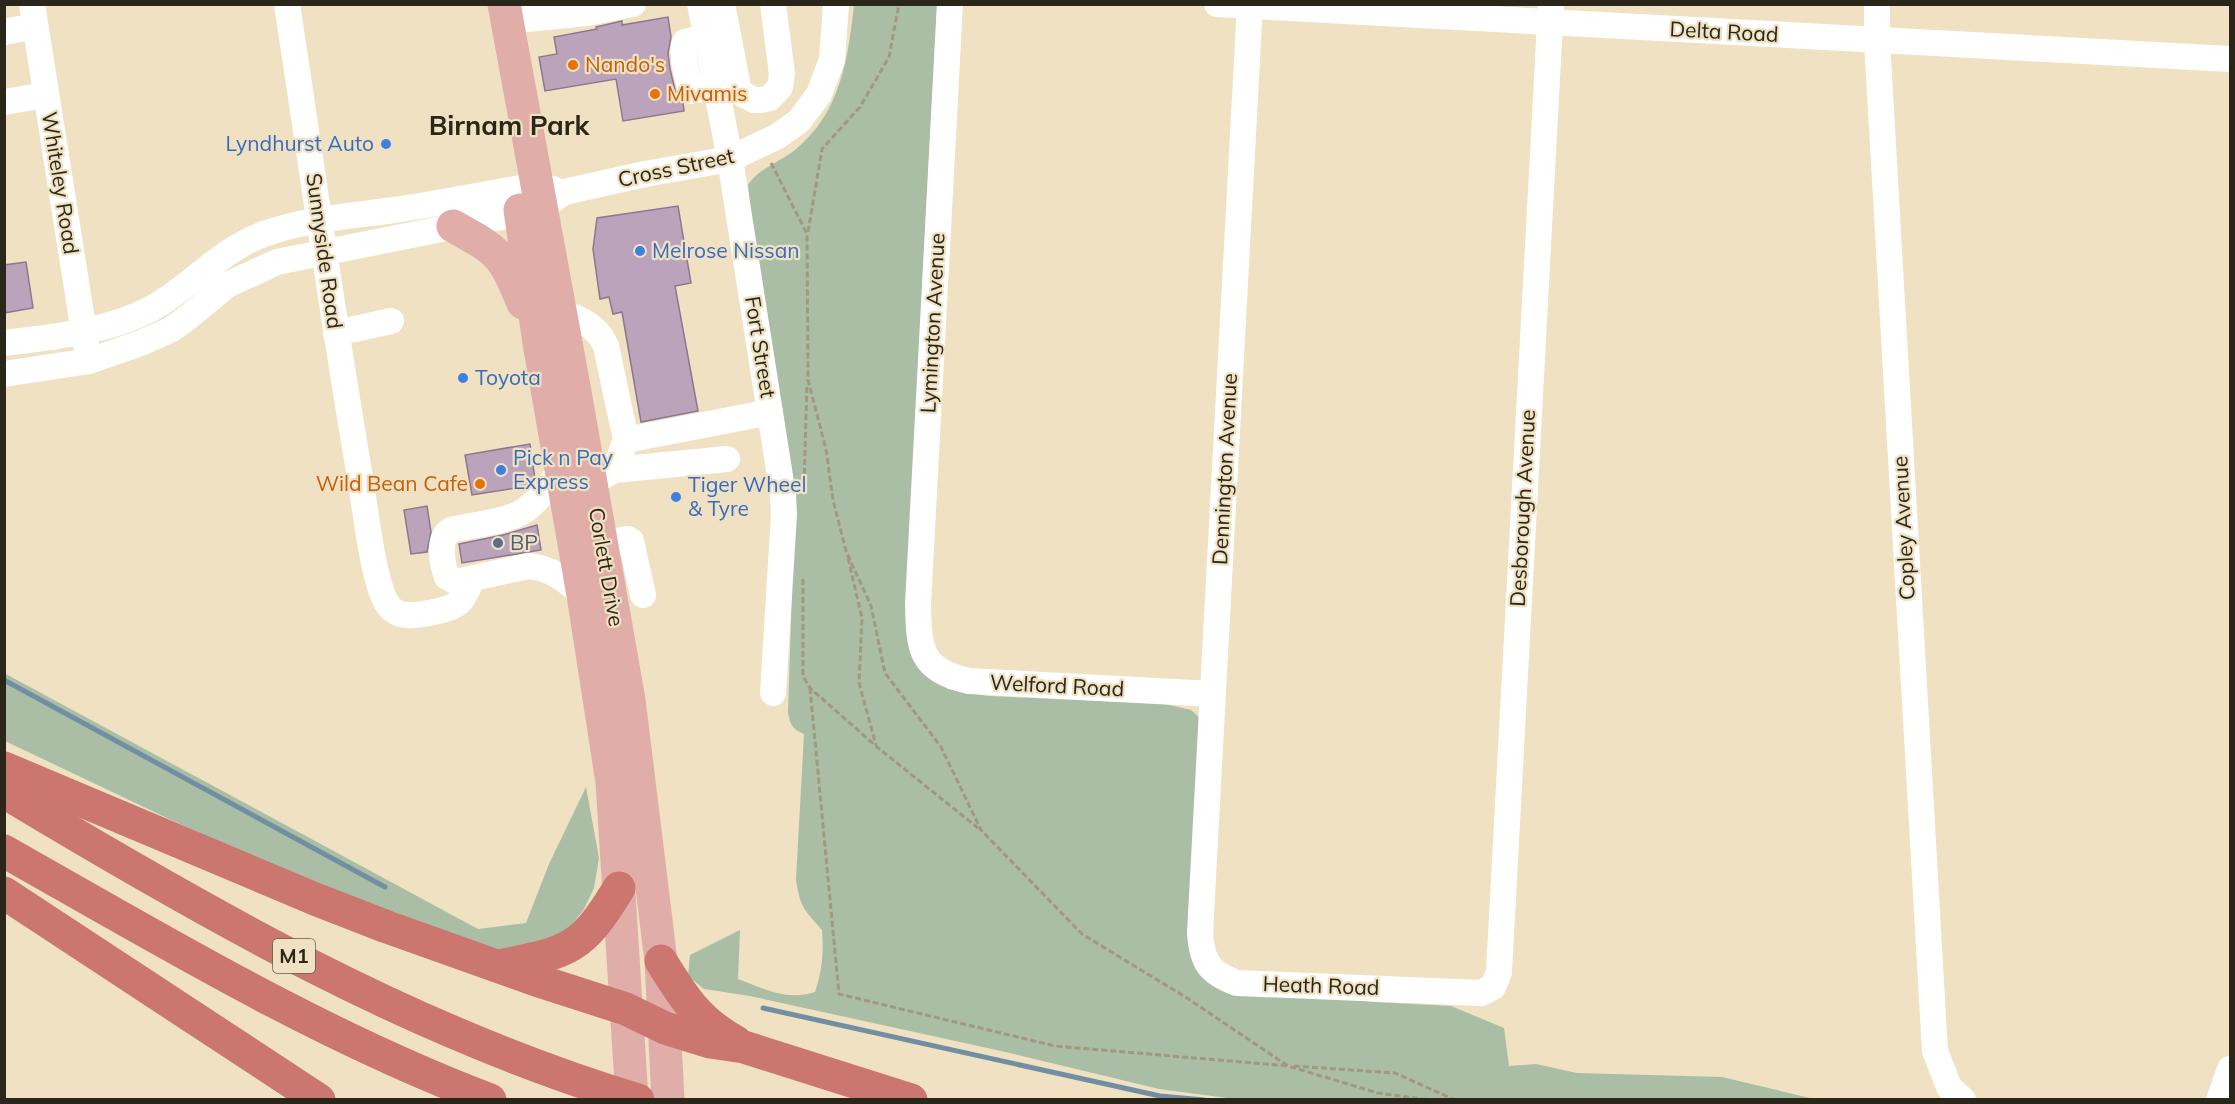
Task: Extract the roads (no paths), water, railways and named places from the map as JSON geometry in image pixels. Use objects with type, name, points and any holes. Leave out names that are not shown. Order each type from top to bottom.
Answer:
[{"type":"highway","points":[[4,768],[315,899],[626,1010],[665,1028],[710,1042],[744,1047],[910,1100]]},
{"type":"highway","name":"M1","points":[[4,792],[195,904],[362,991],[511,1056],[638,1100]]},
{"type":"highway","name":"M1","points":[[4,851],[225,977],[285,1008],[422,1073],[490,1100]]},
{"type":"highway","points":[[499,966],[558,953],[574,945],[597,922],[620,888]]},
{"type":"highway","points":[[4,893],[319,1100]]},
{"type":"highway","points":[[661,961],[687,1002],[709,1025],[744,1047]]},
{"type":"main road","name":"Corlett Drive","points":[[498,10],[561,312],[603,477],[602,544],[629,700],[661,961],[668,1100]]},
{"type":"main road","name":"Corlett Drive","points":[[536,197],[539,343],[583,595],[610,770],[620,888],[632,1100]]},
{"type":"main road","points":[[453,226],[492,249],[501,257],[539,343]]},
{"type":"street","name":"Sunnyside Road","points":[[287,4],[336,333],[379,581],[384,598],[396,613],[415,615],[452,609],[464,597],[472,579]]},
{"type":"street","points":[[498,10],[587,13],[633,4]]},
{"type":"street","name":"Fort Street","points":[[700,4],[730,159],[784,514],[773,693]]},
{"type":"street","points":[[722,4],[740,92],[754,100],[762,100],[776,93],[782,81],[773,4]]},
{"type":"street","name":"Cross Street","points":[[4,343],[85,330],[138,315],[179,290],[213,262],[248,240],[267,233],[320,220],[536,197],[730,159],[778,136],[799,121],[819,94],[832,60],[836,4]]},
{"type":"street","name":"Lymington Avenue","points":[[920,642],[918,604],[920,557],[950,4]]},
{"type":"street","name":"Delta Road","points":[[1217,4],[1550,13],[1877,41],[2230,59]]},
{"type":"street","name":"Copley Avenue","points":[[1877,4],[1877,41],[1935,1051],[1949,1087],[1963,1100]]},
{"type":"street","name":"Dennington Avenue","points":[[1200,933],[1250,5]]},
{"type":"street","name":"Desborough Avenue","points":[[1473,993],[1481,993],[1494,987],[1499,972],[1550,13]]},
{"type":"street","points":[[4,32],[33,15]]},
{"type":"street","name":"Whiteley Road","points":[[33,15],[89,361]]},
{"type":"street","points":[[4,102],[46,95]]},
{"type":"street","name":"Cross Street","points":[[4,374],[89,361],[141,343],[170,330],[222,288],[259,269],[292,258],[324,254],[453,226],[536,197]]},
{"type":"street","points":[[561,312],[585,321],[601,335],[606,346],[626,440],[603,477]]},
{"type":"street","points":[[336,333],[391,321]]},
{"type":"street","points":[[626,440],[770,412]]},
{"type":"street","points":[[603,477],[727,459]]},
{"type":"street","points":[[562,469],[523,512],[512,517],[446,532],[442,543],[447,577],[456,582],[537,566],[560,576],[583,595]]},
{"type":"street","points":[[602,544],[627,539],[631,541],[643,595]]},
{"type":"street","name":"Welford Road","points":[[920,642],[923,653],[939,670],[952,677],[969,681],[1213,694]]},
{"type":"street","name":"Heath Road","points":[[1200,933],[1201,949],[1205,961],[1222,978],[1237,983],[1473,993]]},
{"type":"street","points":[[2219,1100],[2230,1069]]},
{"type":"waterway","points":[[4,680],[385,887]]},
{"type":"waterway","points":[[763,1008],[1160,1096],[1204,1100]]},
{"type":"place","name":"Nando's","points":[[573,65]]},
{"type":"place","name":"Mivamis","points":[[655,94]]},
{"type":"place","name":"Lyndhurst Auto","points":[[386,144]]},
{"type":"place","name":"Melrose Nissan","points":[[640,251]]},
{"type":"place","name":"Toyota","points":[[463,378]]},
{"type":"place","name":"Pick n Pay Express","points":[[501,470]]},
{"type":"place","name":"Wild Bean Cafe","points":[[480,484]]},
{"type":"place","name":"Tiger Wheel & Tyre","points":[[676,497]]},
{"type":"place","name":"BP","points":[[498,543]]},
{"type":"district","name":"Birnam Park","points":[[509,126]]}]
